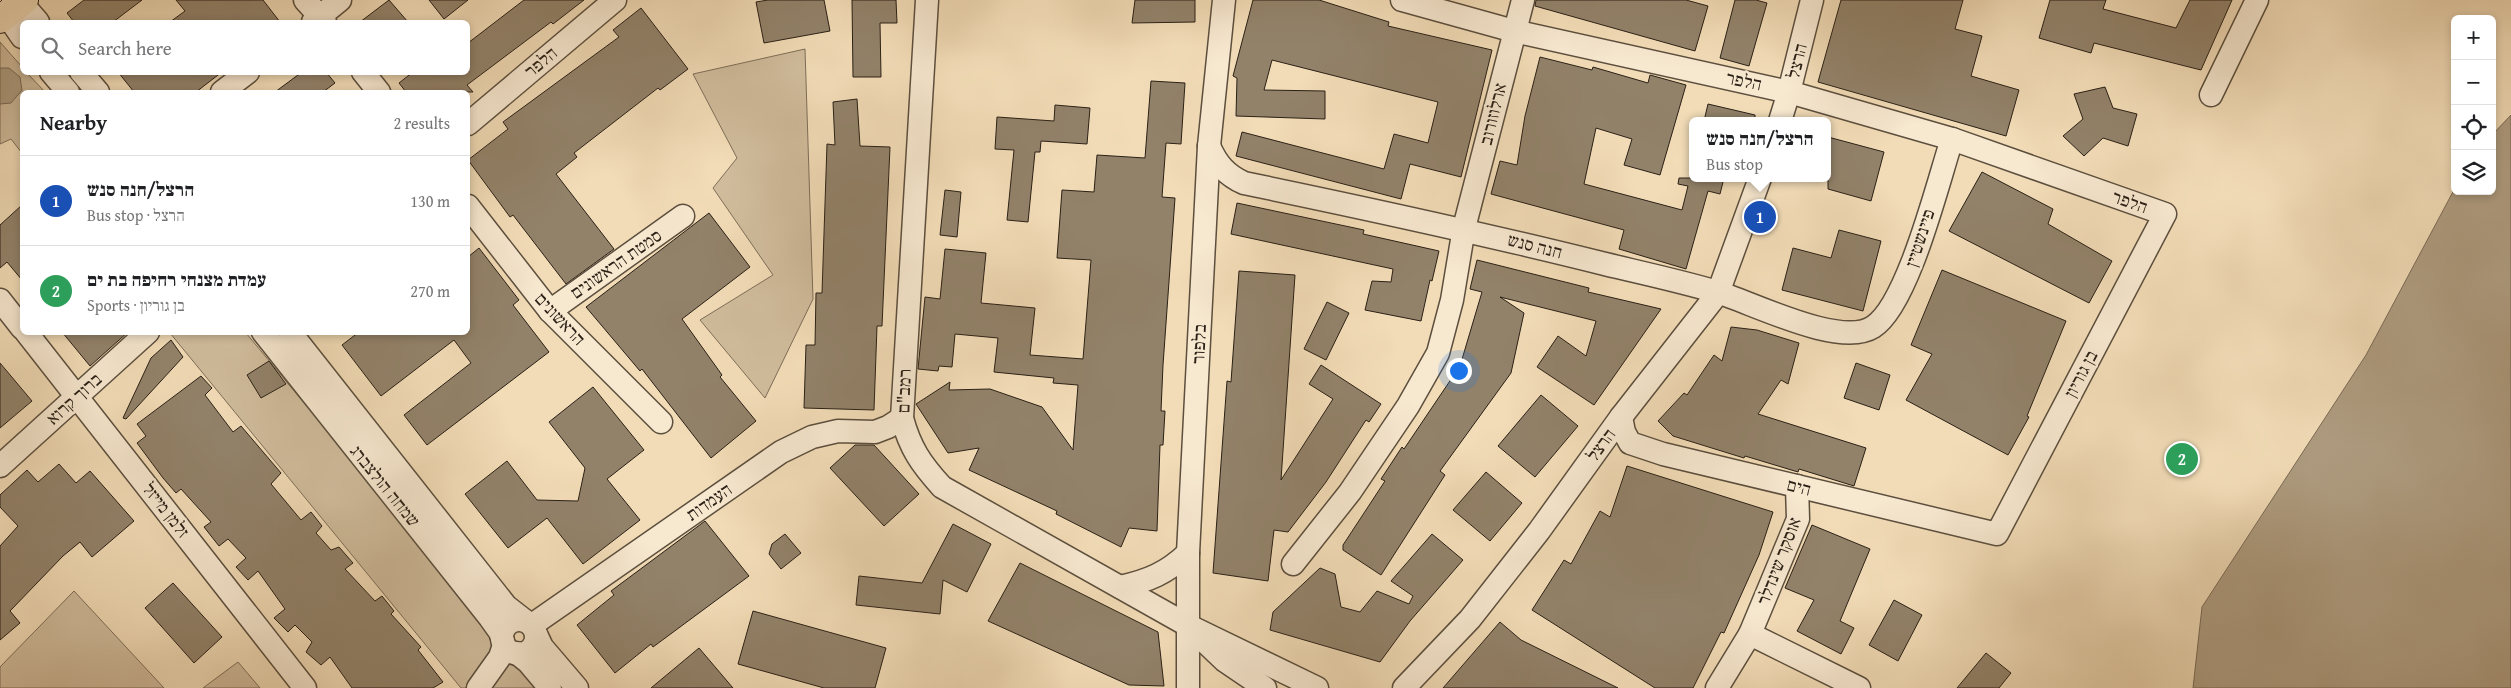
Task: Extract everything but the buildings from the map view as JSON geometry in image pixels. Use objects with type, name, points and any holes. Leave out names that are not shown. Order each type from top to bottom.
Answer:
[{"type":"street","points":[[305,0],[318,20]]},
{"type":"street","points":[[320,20],[340,0]]},
{"type":"street","name":"הלפר","points":[[470,122],[615,0]]},
{"type":"street","name":"רמב\"ם","points":[[927,0],[902,418],[908,442],[922,465],[942,487],[1189,626]]},
{"type":"street","name":"בלפור","points":[[1188,688],[1188,553],[1209,146],[1224,0]]},
{"type":"street","name":"הלפר","points":[[1402,0],[1514,31],[1790,92],[1952,139],[2165,214]]},
{"type":"street","name":"ארלוזורוב","points":[[1293,564],[1350,492],[1408,406],[1438,353],[1452,300],[1464,228],[1523,0]]},
{"type":"street","name":"הרצל","points":[[1781,117],[1790,92],[1812,0]]},
{"type":"street","points":[[2211,95],[2257,0]]},
{"type":"street","points":[[15,9],[20,29]]},
{"type":"street","points":[[54,75],[66,90]]},
{"type":"street","points":[[84,75],[96,90]]},
{"type":"street","points":[[225,90],[244,75]]},
{"type":"street","points":[[365,75],[377,90]]},
{"type":"street","name":"פיינשטיין","points":[[1872,328],[1890,310],[1904,285],[1952,139]]},
{"type":"street","name":"חנה סנש","points":[[1209,146],[1222,169],[1232,178],[1244,183],[1464,228],[1718,292],[1819,330],[1845,332],[1872,328]]},
{"type":"street","name":"הרצל","points":[[1404,688],[1470,619],[1539,531],[1621,417],[1718,292],[1759,182]]},
{"type":"street","name":"הראשונים","points":[[470,209],[550,311],[662,422]]},
{"type":"street","name":"בן גוריון","points":[[1997,534],[2165,214]]},
{"type":"street","name":"סמטת הראשונים","points":[[550,311],[683,216]]},
{"type":"street","points":[[0,300],[20,325]]},
{"type":"street","name":"זלמן מייזל","points":[[28,335],[305,688]]},
{"type":"street","name":"ברוך קרוא","points":[[0,466],[145,335]]},
{"type":"street","name":"שמחה הולצברג","points":[[265,335],[490,618],[500,632],[507,649],[528,662],[550,688]]},
{"type":"street","name":"שמחה הולצברג","points":[[292,335],[506,606],[531,626],[542,647],[577,688]]},
{"type":"street","name":"הים","points":[[1621,417],[1624,432],[1630,443],[1663,454],[1997,534]]},
{"type":"street","name":"העמדות","points":[[507,649],[532,649],[531,626],[781,452],[812,437],[838,431],[875,432],[888,427],[902,418]]},
{"type":"street","name":"אוסקר שינדלר","points":[[1717,688],[1750,634],[1798,519],[1797,486]]},
{"type":"street","points":[[1120,587],[1146,582],[1162,574],[1188,553]]},
{"type":"street","points":[[1189,626],[1225,661],[1265,688]]},
{"type":"street","points":[[1189,626],[1318,688]]},
{"type":"street","points":[[1750,634],[1859,688]]},
{"type":"street","points":[[478,688],[507,649]]},
{"type":"shaded area","points":[[0,42],[20,65],[20,75],[29,75],[43,90],[20,90],[20,150],[11,139],[0,144]]},
{"type":"shaded area","points":[[805,49],[813,299],[765,398],[700,320],[773,275],[713,188],[737,158],[693,74]]},
{"type":"shaded area","points":[[0,68],[9,68],[20,77],[22,90],[20,90],[11,103],[0,104]]},
{"type":"shaded area","points":[[2511,115],[2511,688],[2193,688],[2202,607],[2366,355],[2451,195],[2496,195],[2496,131]]},
{"type":"shaded area","points":[[172,335],[248,335],[541,688],[461,688]]},
{"type":"shaded area","points":[[74,591],[164,688],[0,688],[0,667]]},
{"type":"shaded area","points":[[238,662],[260,688],[203,688]]},
{"type":"place","name":"הרצל/חנה סנש","points":[[1760,217]]},
{"type":"place","name":"עמדת מצנחי רחיפה בת ים","points":[[2182,459]]}]
